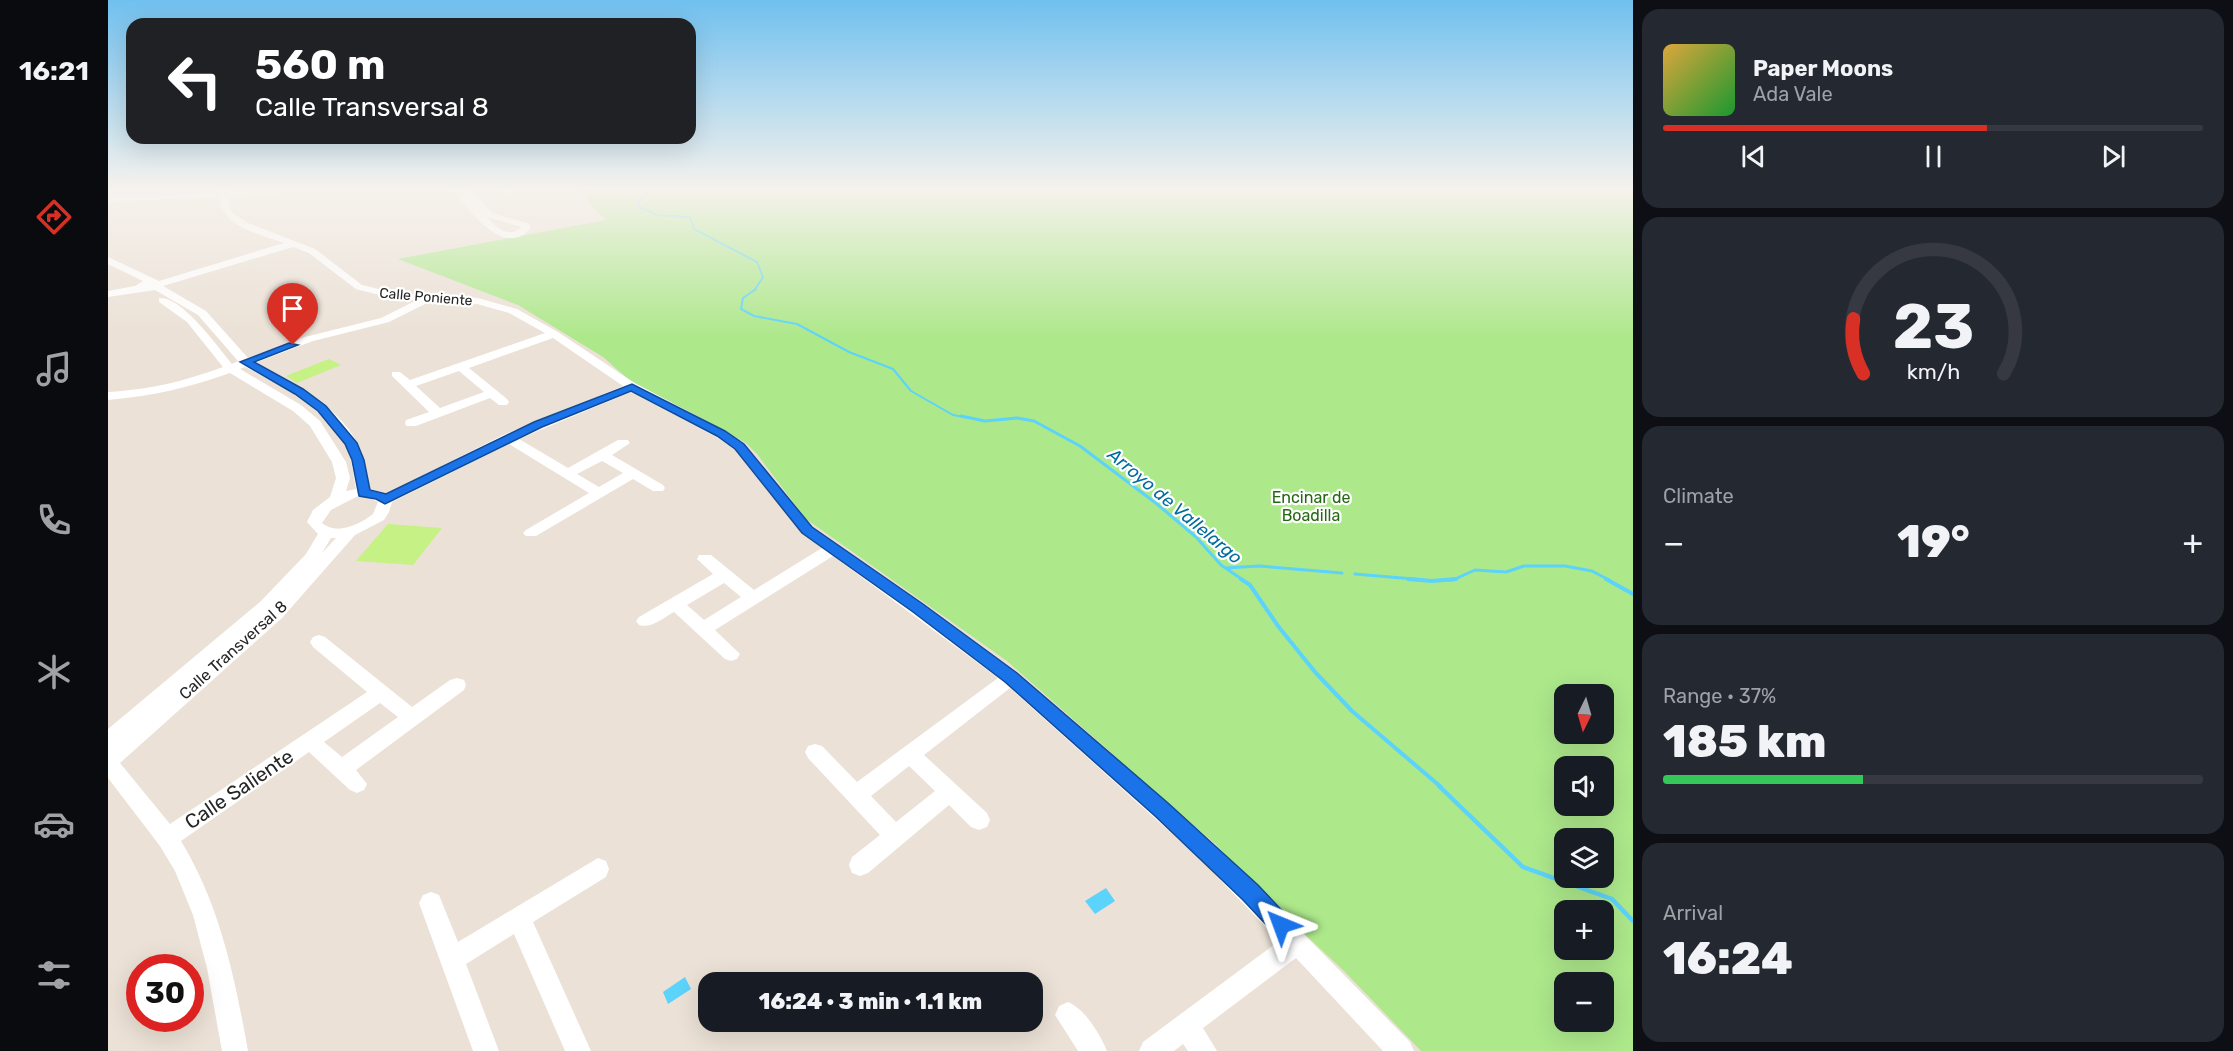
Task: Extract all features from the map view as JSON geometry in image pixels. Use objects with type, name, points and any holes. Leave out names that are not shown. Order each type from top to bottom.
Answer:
[{"type":"street","name":"Calle Poniente","points":[[284,239],[312,251],[348,280],[368,291],[462,300],[496,305],[513,311],[554,334],[632,387],[721,434],[739,446],[807,530],[918,608],[1011,678],[1208,852],[1401,1051]]},
{"type":"street","points":[[108,294],[200,273],[295,243]]},
{"type":"street","points":[[108,260],[148,286],[191,320],[230,368],[282,398],[315,424],[339,462],[343,478],[337,499]]},
{"type":"street","points":[[108,270],[148,286],[202,314],[245,362],[299,391],[333,419],[351,443],[358,460],[364,493]]},
{"type":"street","points":[[108,396],[162,391],[309,339],[385,320],[430,298]]},
{"type":"street","points":[[408,385],[554,334]]},
{"type":"street","points":[[461,367],[503,402]]},
{"type":"street","points":[[396,374],[438,413]]},
{"type":"street","points":[[385,500],[508,438],[632,387]]},
{"type":"street","points":[[411,423],[492,393]]},
{"type":"street","points":[[508,438],[599,493]]},
{"type":"street","points":[[567,474],[623,443]]},
{"type":"street","points":[[602,455],[658,488]]},
{"type":"street","points":[[531,533],[633,473]]},
{"type":"street","points":[[364,493],[381,496],[385,500],[386,508],[379,517],[366,526],[350,532],[326,533],[317,529],[314,522],[317,514],[337,499],[364,493]]},
{"type":"street","name":"Calle Transversal 8","points":[[108,762],[276,614],[350,532]]},
{"type":"street","name":"Calle Transversal 8","points":[[108,741],[266,606],[312,557],[326,533]]},
{"type":"street","points":[[703,629],[832,549]]},
{"type":"street","points":[[705,559],[753,598]]},
{"type":"street","points":[[645,621],[724,575]]},
{"type":"street","points":[[675,604],[731,654]]},
{"type":"street","points":[[319,642],[412,718]]},
{"type":"street","points":[[856,795],[1011,678]]},
{"type":"street","points":[[341,769],[457,685]]},
{"type":"street","name":"Calle Saliente","points":[[168,838],[381,692]]},
{"type":"street","name":"Calle Saliente","points":[[310,741],[357,784]]},
{"type":"street","points":[[815,752],[895,836]]},
{"type":"street","points":[[910,754],[980,820]]},
{"type":"street","name":"Calle Saliente","points":[[108,762],[168,838],[197,892],[218,955],[235,1051]]},
{"type":"street","points":[[860,865],[950,792]]},
{"type":"street","points":[[452,959],[598,869]]},
{"type":"street","points":[[431,903],[486,1051]]},
{"type":"street","points":[[519,918],[578,1051]]},
{"type":"street","points":[[1152,1051],[1297,942]]},
{"type":"street","points":[[1068,1014],[1094,1051]]},
{"type":"street","points":[[1185,1026],[1204,1051]]},
{"type":"green space","name":"Encinar de Boadilla","points":[[504,239],[1633,239],[1633,1051],[1421,1051],[1344,971],[1107,749],[1007,661],[806,519],[757,454],[746,443],[628,379],[603,357],[518,305],[398,259]]},
{"type":"green space","points":[[329,359],[341,365],[297,383],[286,376]]},
{"type":"green space","points":[[388,524],[442,528],[413,565],[356,561]]},
{"type":"water","points":[[1106,888],[1115,901],[1095,914],[1085,901]]},
{"type":"water","points":[[685,977],[691,989],[668,1004],[663,992]]},
{"type":"waterway","name":"Arroyo de Vallelargo","points":[[713,239],[757,262],[763,277],[755,290]]},
{"type":"waterway","name":"Arroyo de Vallelargo","points":[[755,290],[743,298],[741,309],[754,316],[797,324],[849,352],[893,369],[911,391],[953,415],[969,418]]},
{"type":"waterway","name":"Arroyo de Vallelargo","points":[[961,416],[985,421],[1017,418],[1034,421],[1080,446],[1157,504],[1196,537],[1225,568]]},
{"type":"waterway","points":[[1225,568],[1259,566],[1342,573]]},
{"type":"waterway","points":[[1455,579],[1475,570],[1506,572],[1524,566],[1565,566],[1592,571],[1609,580]]},
{"type":"waterway","name":"Arroyo de Vallelargo","points":[[1225,568],[1243,580]]},
{"type":"waterway","points":[[1355,574],[1425,580]]},
{"type":"waterway","name":"Arroyo de Vallelargo","points":[[1241,579],[1250,585],[1278,626],[1315,672],[1352,711],[1441,787]]},
{"type":"waterway","points":[[1408,579],[1432,581],[1455,579]]},
{"type":"waterway","points":[[1446,580],[1455,579]]},
{"type":"waterway","points":[[1606,579],[1633,594]]},
{"type":"waterway","name":"Arroyo de Vallelargo","points":[[1439,786],[1523,867],[1612,899],[1633,921]]},
{"type":"route","points":[[293,345],[245,362],[299,391],[322,408],[351,443],[358,460],[364,493],[381,496],[385,500],[508,438],[632,387],[721,434],[739,446],[807,530],[918,608],[1011,678],[1161,809],[1281,925]]}]
